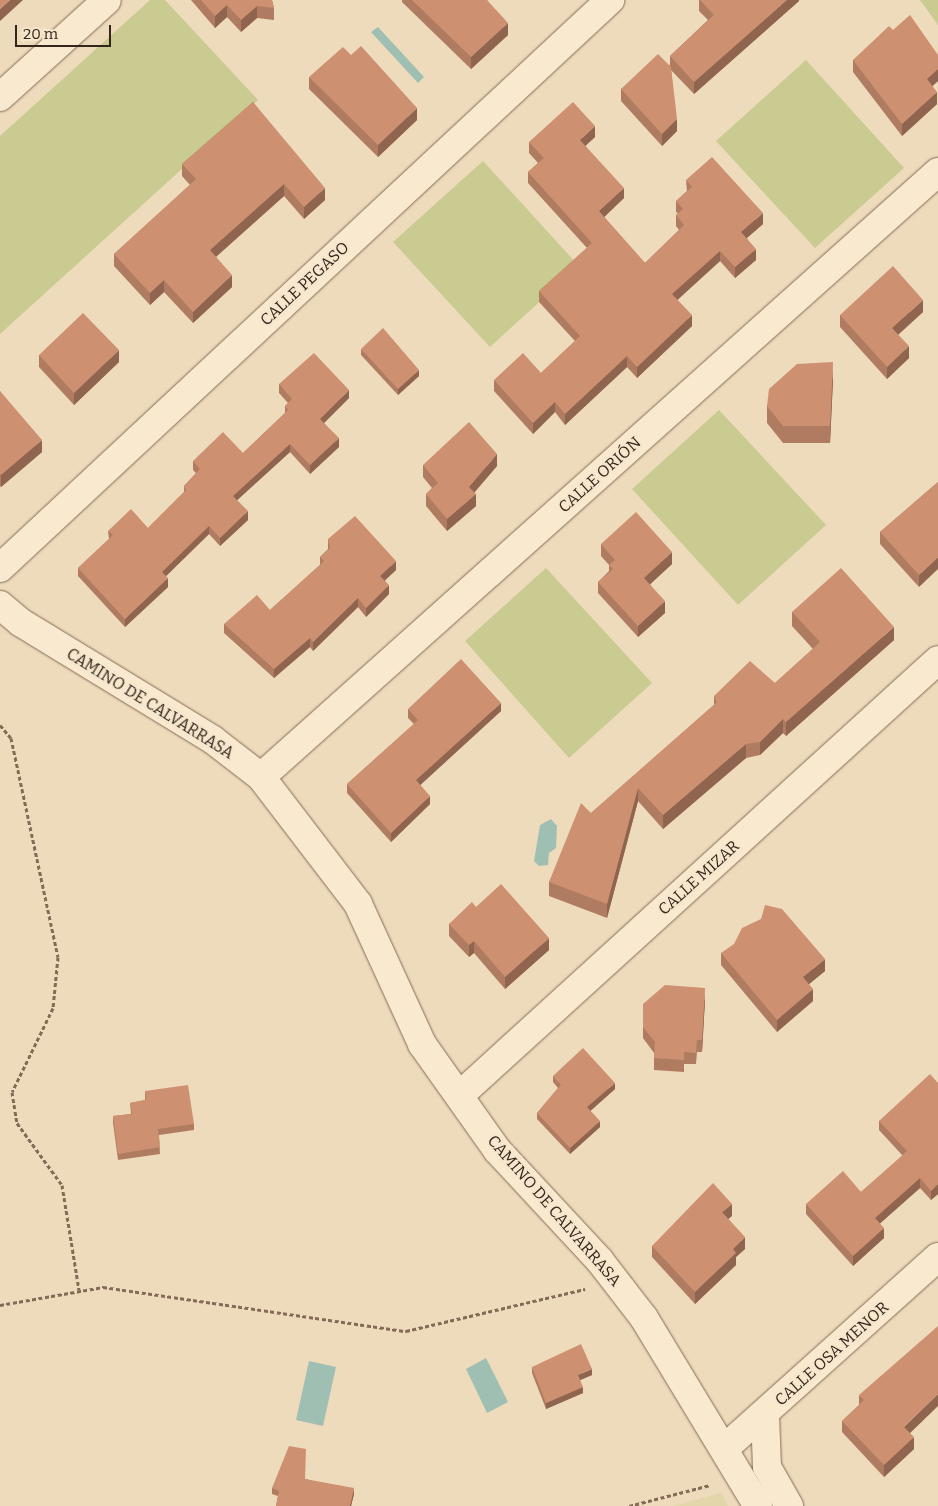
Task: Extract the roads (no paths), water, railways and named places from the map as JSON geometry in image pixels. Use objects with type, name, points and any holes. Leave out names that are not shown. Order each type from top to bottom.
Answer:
[{"type":"street","points":[[0,97],[107,0]]},
{"type":"street","name":"CALLE PEGASO","points":[[0,568],[610,0]]},
{"type":"street","name":"CALLE ORIÓN","points":[[261,777],[938,172]]},
{"type":"street","name":"CAMINO DE CALVARRASA","points":[[0,605],[20,622],[212,740],[261,777],[358,904],[422,1044],[497,1150],[613,1277],[725,1448],[756,1489],[789,1506]]},
{"type":"street","name":"CALLE MIZAR","points":[[460,1096],[938,660]]},
{"type":"street","name":"CALLE OSA MENOR","points":[[725,1448],[938,1257]]},
{"type":"street","points":[[756,1489],[764,1415]]}]
